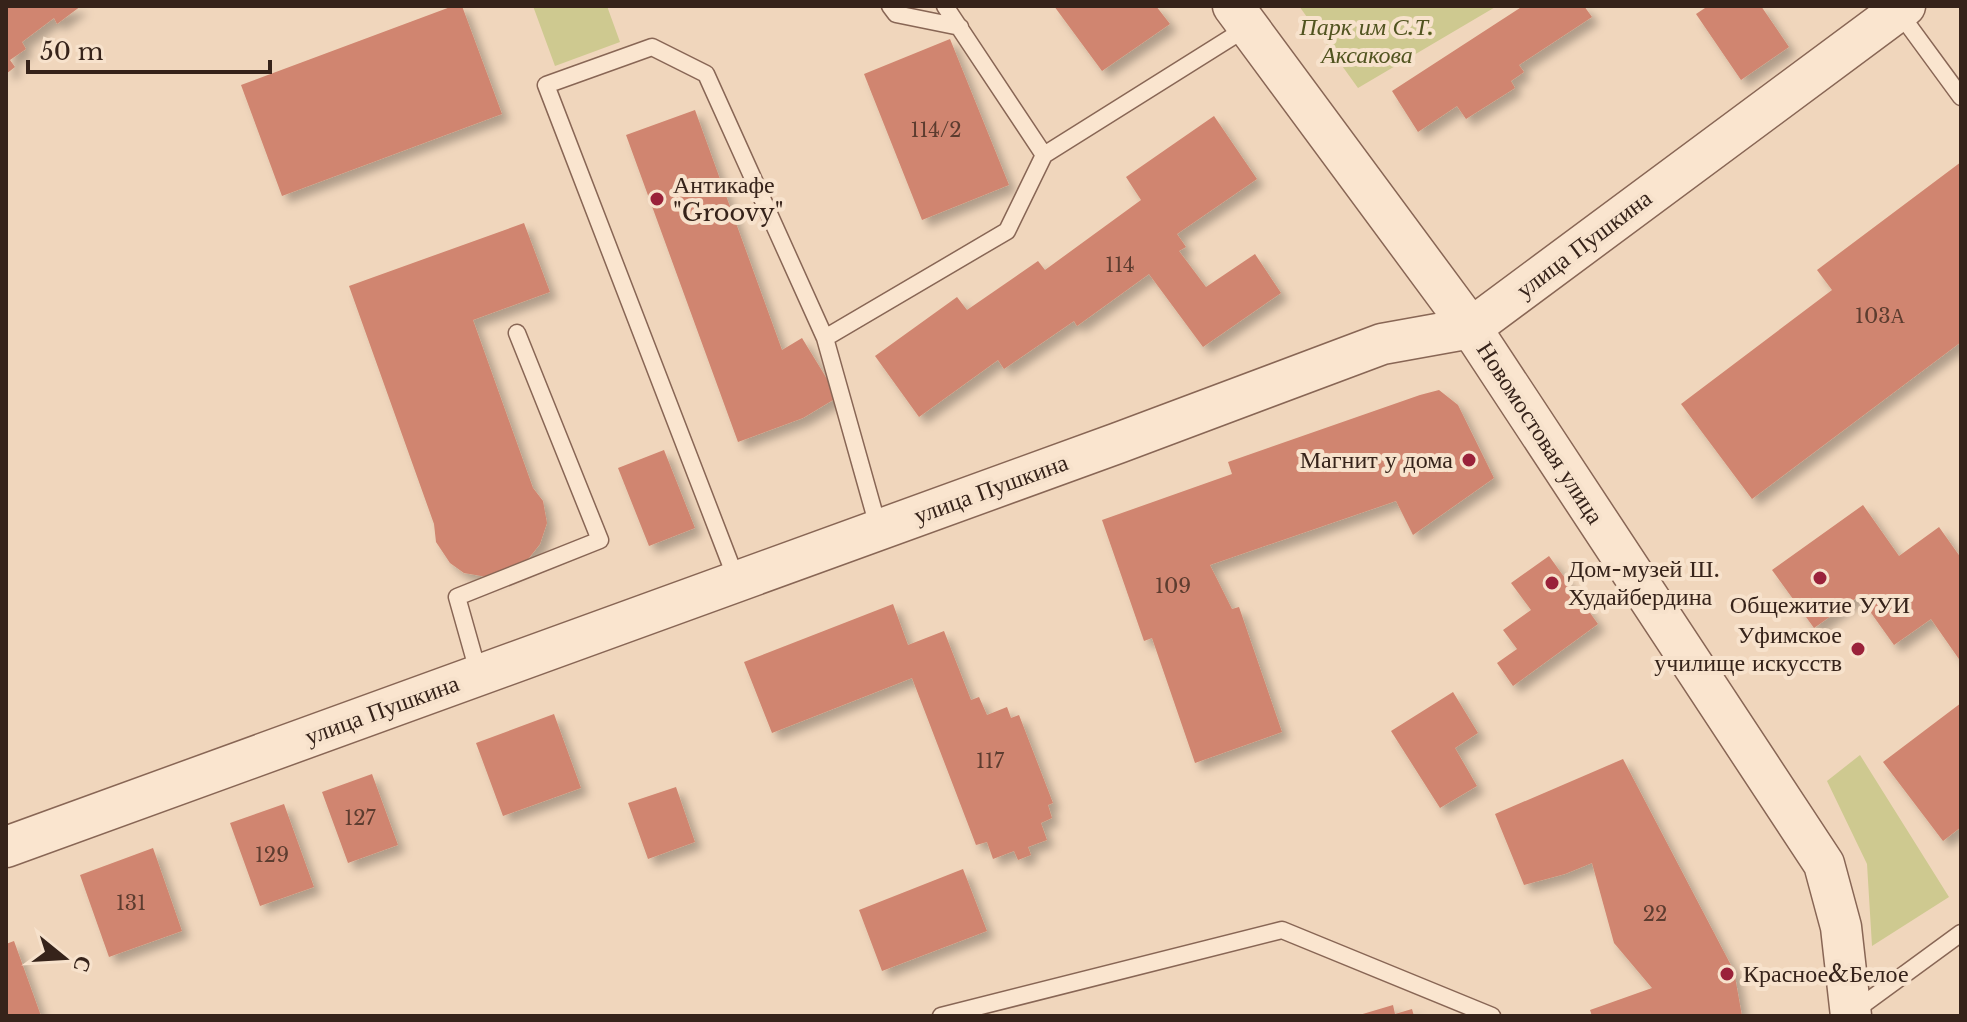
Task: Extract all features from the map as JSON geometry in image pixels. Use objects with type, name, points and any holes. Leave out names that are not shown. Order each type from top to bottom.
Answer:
[{"type":"street","name":"улица Пушкина","points":[[6,847],[1382,344],[1471,328],[1902,8]]},
{"type":"street","name":"Новомостовая улица","points":[[1240,17],[1471,328],[1824,864],[1841,927],[1851,1015]]},
{"type":"lane","points":[[890,6],[896,14],[960,27]]},
{"type":"lane","points":[[945,6],[1044,155]]},
{"type":"lane","points":[[1902,8],[1961,97]]},
{"type":"lane","points":[[825,338],[1007,231],[1044,155],[1240,17]]},
{"type":"lane","points":[[737,581],[546,85],[652,47],[706,74],[825,338],[879,530]]},
{"type":"lane","points":[[479,675],[457,597],[600,540],[517,333]]},
{"type":"lane","points":[[941,1016],[1282,930],[1492,1016]]},
{"type":"lane","points":[[1851,1015],[1961,933]]},
{"type":"green space","points":[[533,6],[607,6],[620,42],[555,66]]},
{"type":"green space","name":"Парк им С.Т. Аксакова","points":[[1299,6],[1497,6],[1358,88]]},
{"type":"green space","points":[[1860,755],[1949,897],[1872,946],[1867,864],[1827,781]]},
{"type":"building","points":[[6,6],[81,6],[57,24],[54,18],[22,42],[26,49],[10,60],[15,67],[6,74]]},
{"type":"building","points":[[453,6],[462,6],[502,114],[282,196],[241,85]]},
{"type":"building","points":[[1054,6],[1156,6],[1170,24],[1102,71]]},
{"type":"building","points":[[1523,6],[1584,6],[1592,17],[1519,65],[1524,72],[1511,81],[1515,88],[1466,119],[1457,106],[1418,132],[1392,91]]},
{"type":"building","points":[[1708,6],[1761,6],[1789,47],[1741,80],[1696,14]]},
{"type":"building","points":[[950,39],[1009,185],[922,220],[864,74]]},
{"type":"building","points":[[695,110],[782,350],[802,338],[838,397],[803,418],[738,442],[626,135]]},
{"type":"building","points":[[1214,116],[1257,179],[1177,234],[1186,247],[1179,251],[1206,287],[1255,254],[1281,293],[1203,347],[1149,274],[1077,326],[1074,321],[1004,369],[998,360],[919,417],[875,356],[957,297],[967,310],[1038,261],[1045,270],[1141,200],[1126,177]]},
{"type":"building","points":[[1961,162],[1961,342],[1752,499],[1681,404],[1832,290],[1817,270]]},
{"type":"building","points":[[524,223],[550,292],[473,320],[533,488],[543,501],[547,523],[540,544],[529,558],[511,570],[487,577],[464,573],[450,563],[436,542],[434,524],[349,286]]},
{"type":"building","points":[[1439,390],[1458,405],[1494,478],[1413,535],[1396,501],[1210,565],[1232,609],[1239,607],[1282,732],[1195,763],[1152,638],[1144,641],[1102,520],[1232,474],[1228,462]]},
{"type":"building","points":[[664,450],[695,528],[649,546],[618,468]]},
{"type":"building","points":[[1863,505],[1899,556],[1939,527],[1961,558],[1961,662],[1931,619],[1894,645],[1859,596],[1814,628],[1772,570]]},
{"type":"building","points":[[1549,556],[1598,624],[1513,686],[1497,663],[1517,649],[1503,630],[1531,610],[1511,583]]},
{"type":"building","points":[[893,604],[908,645],[944,631],[971,700],[979,697],[987,715],[1007,707],[1011,718],[1019,715],[1053,803],[1048,805],[1052,818],[1041,823],[1047,840],[1028,847],[1031,855],[1018,860],[1014,851],[993,859],[987,842],[976,845],[912,678],[772,733],[744,662]]},
{"type":"building","points":[[1453,692],[1478,733],[1455,748],[1477,786],[1440,808],[1391,731]]},
{"type":"building","points":[[1961,703],[1961,827],[1943,841],[1883,762]]},
{"type":"building","points":[[554,714],[581,788],[503,816],[476,743]]},
{"type":"building","points":[[1623,759],[1734,971],[1742,1016],[1592,1016],[1590,1010],[1652,988],[1614,943],[1592,863],[1524,885],[1495,814]]},
{"type":"building","points":[[372,774],[398,845],[348,863],[322,792]]},
{"type":"building","points":[[676,787],[695,842],[648,859],[628,803]]},
{"type":"building","points":[[284,804],[314,887],[260,906],[230,823]]},
{"type":"building","points":[[153,848],[182,931],[109,957],[80,875]]},
{"type":"building","points":[[963,869],[987,931],[882,971],[859,910]]},
{"type":"building","points":[[14,941],[41,1016],[6,1016],[6,944]]},
{"type":"building","points":[[1393,1005],[1395,1014],[1412,1009],[1414,1016],[1356,1016]]},
{"type":"place","name":"Антикафе \"Groovy\"","points":[[657,199]]},
{"type":"place","name":"Магнит у дома","points":[[1469,460]]},
{"type":"place","name":"Общежитие УУИ","points":[[1820,578]]},
{"type":"place","name":"Дом-музей Ш. Худайбердина","points":[[1552,583]]},
{"type":"place","name":"Уфимское училище искусств","points":[[1858,649]]},
{"type":"place","name":"Красное&Белое","points":[[1727,974]]}]
